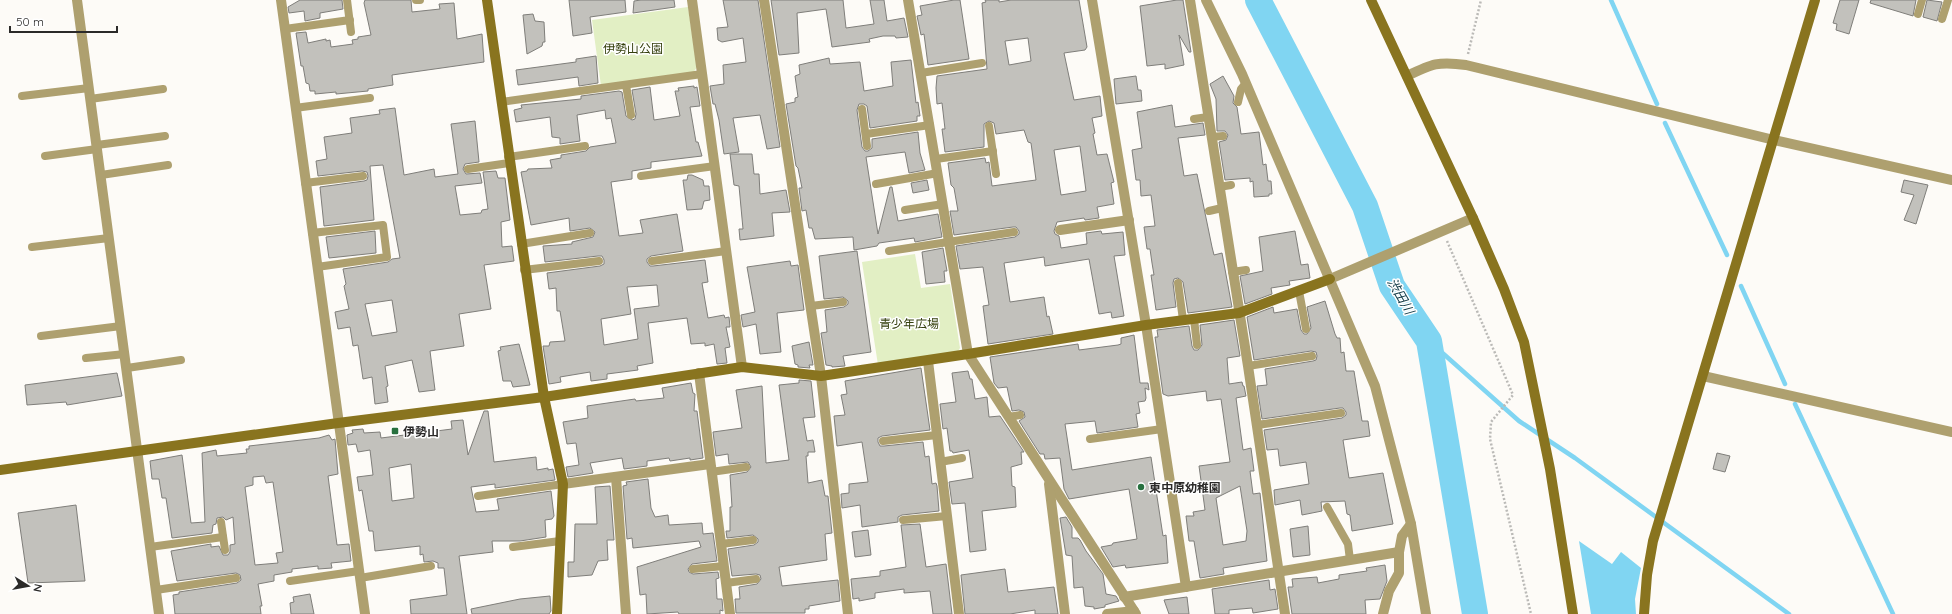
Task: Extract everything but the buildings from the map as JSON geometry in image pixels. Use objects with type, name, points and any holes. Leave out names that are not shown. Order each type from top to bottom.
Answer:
[{"type":"street","points":[[77,0],[159,614]]},
{"type":"street","points":[[281,0],[365,614]]},
{"type":"street","points":[[486,0],[520,244],[544,397],[563,484],[558,614]]},
{"type":"street","points":[[692,0],[742,367]]},
{"type":"street","points":[[764,0],[821,376],[848,614]]},
{"type":"street","points":[[908,0],[968,354],[1049,482],[1135,612]]},
{"type":"street","points":[[1092,0],[1146,325],[1186,587]]},
{"type":"street","points":[[1190,0],[1248,366],[1285,614]]},
{"type":"street","points":[[1206,0],[1246,84],[1375,386],[1411,524],[1426,614]]},
{"type":"street","points":[[1371,0],[1474,218],[1504,289],[1524,342],[1536,394],[1550,470],[1574,614]]},
{"type":"street","points":[[1644,614],[1643,604],[1653,541],[1815,0]]},
{"type":"street","points":[[1407,76],[1431,64],[1445,62],[1466,65],[1774,140],[1952,180]]},
{"type":"street","points":[[0,470],[338,423],[544,397],[699,372],[742,367],[821,376],[928,361],[1146,325],[1239,313],[1330,279],[1474,218]]},
{"type":"street","points":[[1060,230],[1128,220]]},
{"type":"street","points":[[928,361],[959,614]]},
{"type":"street","points":[[699,372],[730,614]]},
{"type":"street","points":[[1703,376],[1952,432]]},
{"type":"street","points":[[563,484],[616,477],[711,468]]},
{"type":"street","points":[[616,477],[626,614]]},
{"type":"street","points":[[1049,482],[1065,614]]},
{"type":"street","points":[[1382,614],[1389,591],[1399,573],[1399,552],[1402,536],[1411,524]]},
{"type":"street","points":[[1124,597],[1399,552]]},
{"type":"street","points":[[1106,614],[1135,612]]},
{"type":"lane","points":[[347,0],[351,32]]},
{"type":"lane","points":[[1918,14],[1922,0]]},
{"type":"lane","points":[[1942,19],[1948,0]]},
{"type":"lane","points":[[284,29],[350,20]]},
{"type":"lane","points":[[921,73],[982,63]]},
{"type":"lane","points":[[500,102],[702,74]]},
{"type":"lane","points":[[1238,102],[1241,89],[1246,84]]},
{"type":"lane","points":[[626,85],[631,115]]},
{"type":"lane","points":[[22,96],[89,88]]},
{"type":"lane","points":[[90,99],[163,89]]},
{"type":"lane","points":[[295,108],[370,98]]},
{"type":"lane","points":[[862,109],[867,146]]},
{"type":"lane","points":[[1194,119],[1208,117]]},
{"type":"lane","points":[[866,134],[930,125]]},
{"type":"lane","points":[[989,126],[996,174]]},
{"type":"lane","points":[[46,156],[165,136]]},
{"type":"lane","points":[[1211,137],[1223,136]]},
{"type":"lane","points":[[468,168],[584,146]]},
{"type":"lane","points":[[936,159],[993,151]]},
{"type":"lane","points":[[100,175],[168,165]]},
{"type":"lane","points":[[641,176],[715,166]]},
{"type":"lane","points":[[876,184],[938,173]]},
{"type":"lane","points":[[305,184],[363,176]]},
{"type":"lane","points":[[1219,187],[1231,185]]},
{"type":"lane","points":[[905,210],[943,204]]},
{"type":"lane","points":[[1209,211],[1222,208]]},
{"type":"lane","points":[[312,233],[383,225],[387,257],[317,267]]},
{"type":"lane","points":[[889,251],[1014,232]]},
{"type":"lane","points":[[520,244],[590,234]]},
{"type":"lane","points":[[32,247],[109,238]]},
{"type":"lane","points":[[652,261],[726,251]]},
{"type":"lane","points":[[524,270],[599,260]]},
{"type":"lane","points":[[1232,272],[1246,270]]},
{"type":"lane","points":[[1178,283],[1183,320]]},
{"type":"lane","points":[[1299,291],[1306,329]]},
{"type":"lane","points":[[811,306],[843,302]]},
{"type":"lane","points":[[1194,319],[1197,345]]},
{"type":"lane","points":[[41,336],[121,326]]},
{"type":"lane","points":[[86,358],[124,354]]},
{"type":"lane","points":[[1248,366],[1312,356]]},
{"type":"lane","points":[[127,368],[181,360]]},
{"type":"lane","points":[[1257,425],[1341,413]]},
{"type":"lane","points":[[1009,417],[1020,415]]},
{"type":"lane","points":[[1090,439],[1162,429]]},
{"type":"lane","points":[[883,441],[937,435]]},
{"type":"lane","points":[[940,462],[962,458]]},
{"type":"lane","points":[[711,468],[746,467]]},
{"type":"lane","points":[[478,496],[563,484]]},
{"type":"lane","points":[[1327,508],[1348,544],[1350,560]]},
{"type":"lane","points":[[903,520],[947,516]]},
{"type":"lane","points":[[221,522],[225,550]]},
{"type":"lane","points":[[150,547],[223,537]]},
{"type":"lane","points":[[721,544],[753,540]]},
{"type":"lane","points":[[513,547],[560,541]]},
{"type":"lane","points":[[290,581],[360,575],[431,566]]},
{"type":"lane","points":[[693,569],[724,566]]},
{"type":"lane","points":[[156,590],[236,578]]},
{"type":"lane","points":[[726,583],[756,579]]},
{"type":"path","points":[[1466,65],[1481,0]]},
{"type":"path","points":[[1439,233],[1513,395],[1492,422],[1490,440],[1531,614]]},
{"type":"green space","name":"伊勢山公園","points":[[688,7],[697,67],[693,73],[601,86],[592,20]]},
{"type":"green space","name":"青少年広場","points":[[915,254],[921,288],[950,284],[960,348],[957,353],[878,365],[862,262]]},
{"type":"water","points":[[1579,541],[1612,564],[1621,552],[1641,568],[1635,599],[1636,614],[1591,614]]},
{"type":"waterway","name":"渋田川","points":[[1258,0],[1365,206],[1392,286],[1429,341],[1475,614]]},
{"type":"waterway","points":[[1611,0],[1657,104]]},
{"type":"waterway","points":[[1665,123],[1727,255]]},
{"type":"waterway","points":[[1741,286],[1785,384]]},
{"type":"waterway","points":[[1429,341],[1519,421],[1575,458],[1789,614]]},
{"type":"waterway","points":[[1795,404],[1893,614]]},
{"type":"place","name":"伊勢山","points":[[395,431]]},
{"type":"place","name":"東中原幼稚園","points":[[1141,487]]}]
